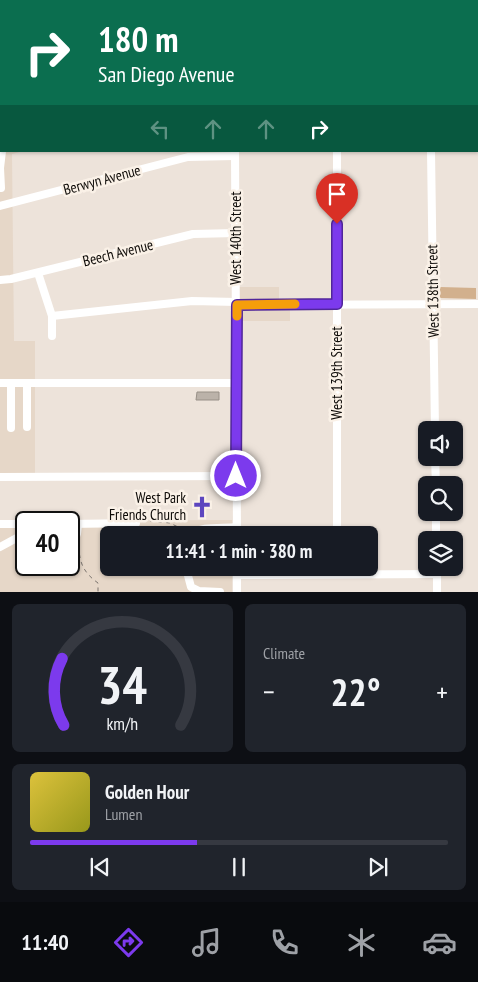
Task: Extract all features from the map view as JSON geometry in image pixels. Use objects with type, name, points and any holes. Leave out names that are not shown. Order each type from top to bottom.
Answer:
[{"type":"street","points":[[0,188],[2,152]]},
{"type":"street","name":"West 139th Street","points":[[337,152],[337,526]]},
{"type":"street","name":"West 138th Street","points":[[431,152],[435,421]]},
{"type":"street","name":"Berwyn Avenue","points":[[0,206],[188,157],[236,154]]},
{"type":"street","name":"West 140th Street","points":[[236,154],[237,526]]},
{"type":"street","name":"Beech Avenue","points":[[0,280],[38,273],[193,234],[236,233]]},
{"type":"street","points":[[38,273],[52,316],[52,336]]},
{"type":"street","points":[[52,316],[192,301],[237,303],[478,304]]},
{"type":"street","points":[[0,383],[237,383]]},
{"type":"street","points":[[11,383],[11,428]]},
{"type":"street","points":[[27,383],[27,427]]},
{"type":"street","points":[[0,477],[236,476]]},
{"type":"street","points":[[80,524],[136,523]]},
{"type":"street","points":[[0,524],[15,524]]},
{"type":"street","points":[[0,547],[15,540]]},
{"type":"street","points":[[378,571],[418,571]]},
{"type":"street","points":[[188,576],[191,587],[200,591],[221,592],[237,591],[237,576]]},
{"type":"street","points":[[437,576],[437,592]]},
{"type":"path","points":[[136,523],[138,520],[162,521],[173,526]]},
{"type":"path","points":[[80,562],[88,575],[98,583],[98,592]]},
{"type":"shaded area","points":[[0,152],[20,152],[12,154],[14,341],[35,341],[35,475],[0,475]]},
{"type":"shaded area","points":[[239,287],[279,287],[279,302],[290,302],[290,321],[240,321]]},
{"type":"shaded area","points":[[440,287],[476,288],[476,299],[440,298]]},
{"type":"shaded area","points":[[232,520],[232,526],[100,526],[100,576],[232,576],[232,592],[0,592],[0,521],[15,521],[15,576],[80,576],[80,521]]},
{"type":"building","points":[[197,392],[219,392],[219,400],[196,400]]},
{"type":"slow traffic","points":[[237,316],[237,305],[295,304]]},
{"type":"place","name":"West Park Friends Church","points":[[202,507]]},
{"type":"route","points":[[236,476],[237,305],[337,304],[337,224]]}]
